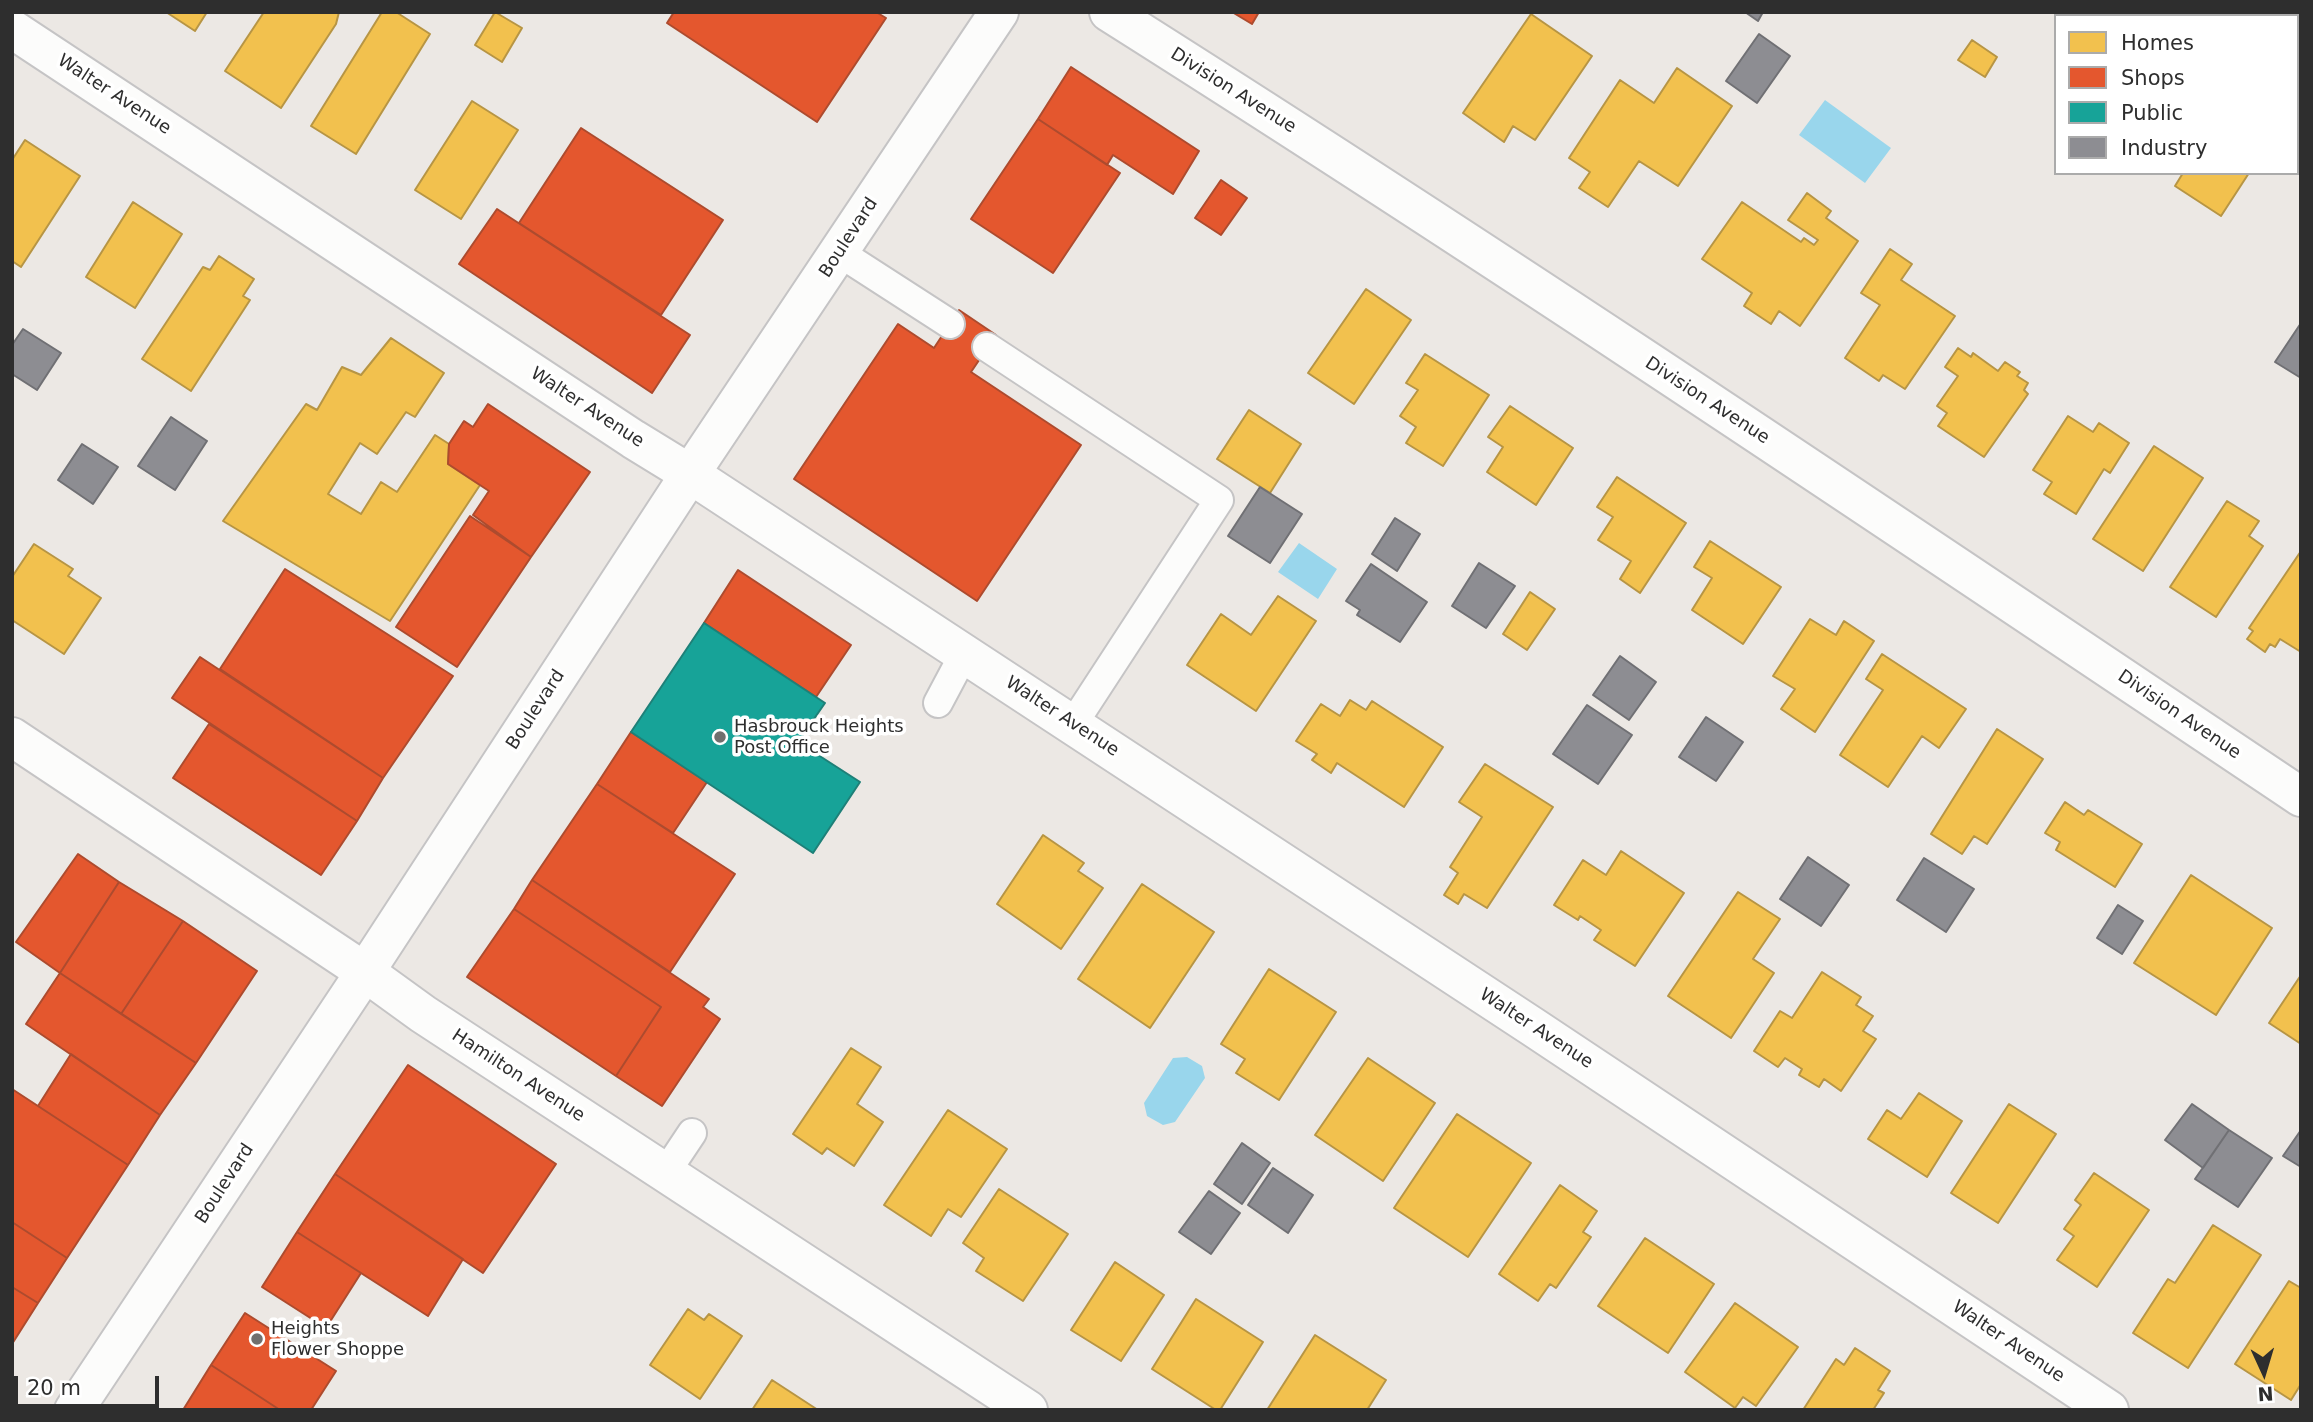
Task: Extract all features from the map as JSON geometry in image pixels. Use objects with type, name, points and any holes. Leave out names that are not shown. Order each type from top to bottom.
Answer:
[{"type":"street","name":"Boulevard","points":[[74,1410],[365,972],[690,474],[999,12]]},
{"type":"street","name":"Division Avenue","points":[[1109,12],[1563,304],[2301,797]]},
{"type":"street","name":"Walter Avenue","points":[[12,29],[621,432],[690,474],[1073,724],[2109,1410]]},
{"type":"street","name":"Hamilton Avenue","points":[[12,737],[365,972],[423,1014],[1028,1410]]},
{"type":"lane","points":[[840,253],[950,324]]},
{"type":"lane","points":[[987,347],[1219,500],[1073,724]]},
{"type":"lane","points":[[938,703],[964,654]]},
{"type":"lane","points":[[666,1172],[692,1133]]},
{"type":"water","points":[[1825,100],[1891,148],[1865,183],[1799,135]]},
{"type":"water","points":[[1299,543],[1337,569],[1318,599],[1278,572]]},
{"type":"water","points":[[1187,1057],[1202,1066],[1205,1078],[1175,1122],[1163,1125],[1147,1116],[1144,1103],[1173,1058]]},
{"type":"building: Homes","points":[[166,12],[207,12],[195,31]]},
{"type":"building: Homes","points":[[264,12],[339,12],[336,24],[281,108],[225,71]]},
{"type":"building: Homes","points":[[382,12],[396,12],[430,34],[356,154],[311,126]]},
{"type":"building: Homes","points":[[495,12],[522,28],[502,62],[475,45]]},
{"type":"building: Homes","points":[[2068,12],[2146,12],[2068,14]]},
{"type":"building: Homes","points":[[1531,14],[1592,56],[1535,140],[1513,126],[1504,142],[1463,113]]},
{"type":"building: Homes","points":[[1972,40],[1997,57],[1985,77],[1958,60]]},
{"type":"building: Homes","points":[[1677,68],[1732,106],[1678,186],[1639,161],[1608,207],[1579,188],[1590,172],[1569,158],[1620,80],[1654,103]]},
{"type":"building: Homes","points":[[472,101],[518,130],[461,219],[415,190]]},
{"type":"building: Homes","points":[[25,140],[80,176],[21,267],[12,261],[12,160]]},
{"type":"building: Homes","points":[[2182,175],[2248,175],[2221,216],[2175,186]]},
{"type":"building: Homes","points":[[1807,193],[1831,211],[1826,218],[1858,241],[1800,326],[1779,311],[1771,324],[1744,306],[1752,293],[1702,259],[1742,202],[1801,242],[1804,238],[1814,245],[1818,240],[1788,220]]},
{"type":"building: Homes","points":[[133,202],[182,234],[135,308],[86,277]]},
{"type":"building: Homes","points":[[1890,249],[1912,264],[1901,280],[1955,316],[1905,389],[1883,375],[1879,381],[1845,358],[1880,305],[1861,293]]},
{"type":"building: Homes","points":[[219,256],[254,279],[243,296],[250,300],[191,391],[142,359],[203,267],[210,270]]},
{"type":"building: Homes","points":[[1366,289],[1411,320],[1354,404],[1308,373]]},
{"type":"building: Homes","points":[[391,338],[444,373],[415,417],[406,412],[377,454],[360,443],[328,494],[361,514],[381,482],[397,492],[435,435],[449,444],[448,464],[480,485],[390,621],[223,521],[306,404],[317,410],[342,367],[361,375]]},
{"type":"building: Homes","points":[[1958,348],[1971,357],[1973,353],[1998,371],[2005,362],[2020,372],[2017,376],[2028,383],[2024,390],[2028,394],[1984,457],[1938,426],[1947,413],[1937,406],[1958,376],[1945,367]]},
{"type":"building: Homes","points":[[1425,354],[1489,395],[1443,466],[1406,443],[1416,427],[1400,416],[1418,390],[1406,383]]},
{"type":"building: Homes","points":[[1510,406],[1573,448],[1536,505],[1487,472],[1503,447],[1488,437]]},
{"type":"building: Homes","points":[[1249,410],[1301,444],[1270,493],[1217,459]]},
{"type":"building: Homes","points":[[2068,416],[2093,432],[2099,423],[2129,443],[2110,473],[2104,469],[2076,514],[2044,494],[2052,482],[2033,470]]},
{"type":"building: Homes","points":[[2154,446],[2203,478],[2143,571],[2093,539]]},
{"type":"building: Homes","points":[[1617,477],[1686,523],[1640,593],[1620,579],[1631,561],[1598,540],[1613,517],[1597,507]]},
{"type":"building: Homes","points":[[2227,501],[2259,521],[2249,536],[2263,546],[2216,617],[2170,587]]},
{"type":"building: Homes","points":[[1710,541],[1781,587],[1743,644],[1692,610],[1712,578],[1694,567]]},
{"type":"building: Homes","points":[[34,544],[73,569],[68,576],[101,598],[64,654],[12,620],[12,577]]},
{"type":"building: Homes","points":[[2301,551],[2301,652],[2280,639],[2275,647],[2270,644],[2265,652],[2247,639],[2253,631],[2249,628]]},
{"type":"building: Homes","points":[[1530,592],[1555,609],[1527,650],[1503,634]]},
{"type":"building: Homes","points":[[1278,596],[1316,621],[1256,711],[1187,665],[1221,614],[1251,635]]},
{"type":"building: Homes","points":[[1810,619],[1836,635],[1844,621],[1874,641],[1815,732],[1781,709],[1795,689],[1773,676]]},
{"type":"building: Homes","points":[[1882,654],[1966,709],[1939,748],[1922,736],[1888,787],[1840,755],[1883,690],[1866,679]]},
{"type":"building: Homes","points":[[1350,700],[1366,710],[1372,701],[1443,747],[1404,807],[1337,763],[1331,773],[1312,760],[1317,754],[1296,741],[1321,704],[1340,716]]},
{"type":"building: Homes","points":[[1997,729],[2043,759],[1987,844],[1974,836],[1962,854],[1931,834]]},
{"type":"building: Homes","points":[[1485,764],[1553,807],[1487,908],[1464,894],[1458,904],[1444,895],[1458,873],[1450,867],[1482,817],[1459,802]]},
{"type":"building: Homes","points":[[2065,802],[2084,815],[2088,810],[2142,844],[2115,887],[2056,850],[2060,842],[2045,833]]},
{"type":"building: Homes","points":[[1043,835],[1084,863],[1078,871],[1103,888],[1061,949],[997,904]]},
{"type":"building: Homes","points":[[1621,851],[1684,893],[1635,966],[1594,940],[1601,930],[1580,916],[1578,920],[1554,905],[1583,860],[1606,875]]},
{"type":"building: Homes","points":[[2191,875],[2272,928],[2216,1015],[2134,963]]},
{"type":"building: Homes","points":[[1142,884],[1214,932],[1150,1028],[1078,979]]},
{"type":"building: Homes","points":[[1738,892],[1780,919],[1753,959],[1774,973],[1731,1038],[1668,996]]},
{"type":"building: Homes","points":[[1269,969],[1336,1012],[1279,1100],[1236,1073],[1245,1059],[1221,1044]]},
{"type":"building: Homes","points":[[1822,972],[1861,997],[1856,1005],[1873,1016],[1863,1031],[1876,1039],[1841,1091],[1824,1079],[1819,1087],[1799,1075],[1802,1069],[1785,1058],[1778,1067],[1754,1051],[1780,1011],[1792,1018]]},
{"type":"building: Homes","points":[[2301,975],[2301,1044],[2269,1023]]},
{"type":"building: Homes","points":[[851,1048],[881,1067],[857,1104],[883,1122],[854,1166],[827,1148],[822,1154],[793,1134]]},
{"type":"building: Homes","points":[[1368,1058],[1435,1103],[1383,1181],[1315,1135]]},
{"type":"building: Homes","points":[[1919,1093],[1962,1121],[1927,1177],[1868,1139],[1887,1110],[1901,1119]]},
{"type":"building: Homes","points":[[2009,1104],[2056,1134],[1998,1223],[1951,1193]]},
{"type":"building: Homes","points":[[948,1110],[1007,1149],[961,1217],[948,1209],[931,1236],[884,1205]]},
{"type":"building: Homes","points":[[1457,1114],[1531,1163],[1468,1257],[1394,1208]]},
{"type":"building: Homes","points":[[2094,1173],[2149,1210],[2097,1287],[2057,1260],[2074,1236],[2064,1229],[2081,1205],[2075,1200]]},
{"type":"building: Homes","points":[[1560,1185],[1597,1211],[1583,1232],[1591,1237],[1556,1288],[1550,1284],[1538,1301],[1499,1274]]},
{"type":"building: Homes","points":[[999,1189],[1068,1234],[1023,1301],[976,1271],[984,1258],[963,1243]]},
{"type":"building: Homes","points":[[2213,1225],[2261,1255],[2188,1368],[2133,1333],[2168,1279],[2175,1283]]},
{"type":"building: Homes","points":[[1645,1238],[1714,1284],[1668,1353],[1598,1306]]},
{"type":"building: Homes","points":[[1115,1262],[1164,1295],[1121,1361],[1071,1330]]},
{"type":"building: Homes","points":[[2289,1281],[2301,1288],[2301,1384],[2291,1400],[2235,1364]]},
{"type":"building: Homes","points":[[1196,1299],[1263,1342],[1220,1410],[1152,1369]]},
{"type":"building: Homes","points":[[1735,1303],[1798,1347],[1756,1406],[1743,1397],[1735,1408],[1685,1372]]},
{"type":"building: Homes","points":[[688,1309],[704,1320],[709,1314],[742,1336],[700,1399],[650,1365]]},
{"type":"building: Homes","points":[[1315,1335],[1386,1380],[1367,1410],[1267,1410]]},
{"type":"building: Homes","points":[[1855,1348],[1890,1371],[1878,1390],[1884,1393],[1873,1410],[1803,1410],[1836,1359],[1844,1365]]},
{"type":"building: Homes","points":[[772,1380],[818,1410],[752,1410]]},
{"type":"building: Shops","points":[[674,12],[876,12],[886,18],[817,122],[667,23]]},
{"type":"building: Shops","points":[[1232,12],[1259,12],[1252,24]]},
{"type":"building: Shops","points":[[1071,67],[1199,151],[1173,194],[1113,155],[1107,165],[1038,119]]},
{"type":"building: Shops","points":[[1038,119],[1120,173],[1053,273],[971,219]]},
{"type":"building: Shops","points":[[581,128],[723,220],[661,315],[519,223]]},
{"type":"building: Shops","points":[[1221,180],[1247,198],[1221,235],[1195,218]]},
{"type":"building: Shops","points":[[497,209],[690,335],[652,393],[459,264]]},
{"type":"building: Shops","points":[[959,310],[996,335],[971,372],[1081,445],[977,601],[794,479],[898,324],[934,348]]},
{"type":"building: Shops","points":[[488,404],[590,472],[531,557],[473,515],[489,491],[448,464],[449,444],[464,421],[473,427]]},
{"type":"building: Shops","points":[[470,516],[531,557],[457,667],[396,627]]},
{"type":"building: Shops","points":[[285,569],[453,676],[383,778],[220,669]]},
{"type":"building: Shops","points":[[738,570],[851,645],[816,697],[704,623]]},
{"type":"building: Shops","points":[[200,657],[383,778],[357,821],[172,698]]},
{"type":"building: Shops","points":[[209,724],[357,821],[321,875],[173,778]]},
{"type":"building: Shops","points":[[631,732],[707,782],[673,833],[597,784]]},
{"type":"building: Shops","points":[[597,784],[735,874],[670,972],[532,880]]},
{"type":"building: Shops","points":[[78,854],[119,882],[60,973],[16,942]]},
{"type":"building: Shops","points":[[532,880],[709,999],[703,1007],[720,1019],[662,1106],[616,1076],[661,1007],[514,909]]},
{"type":"building: Shops","points":[[119,882],[183,921],[121,1014],[60,973]]},
{"type":"building: Shops","points":[[514,909],[661,1007],[616,1076],[467,977]]},
{"type":"building: Shops","points":[[183,921],[257,971],[196,1063],[121,1014]]},
{"type":"building: Shops","points":[[60,973],[196,1063],[160,1115],[26,1024]]},
{"type":"building: Shops","points":[[71,1054],[160,1115],[128,1165],[38,1106]]},
{"type":"building: Shops","points":[[408,1065],[556,1164],[483,1273],[335,1174]]},
{"type":"building: Shops","points":[[12,1089],[128,1165],[67,1258],[12,1222]]},
{"type":"building: Shops","points":[[335,1174],[463,1259],[428,1316],[297,1232]]},
{"type":"building: Shops","points":[[12,1222],[67,1258],[38,1303],[12,1287]]},
{"type":"building: Shops","points":[[297,1232],[361,1273],[326,1328],[262,1287]]},
{"type":"building: Shops","points":[[12,1287],[38,1303],[12,1344]]},
{"type":"building: Shops","name":"Heights Flower Shoppe","points":[[245,1313],[336,1371],[311,1410],[280,1410],[211,1365]]},
{"type":"building: Shops","points":[[211,1365],[280,1410],[183,1410]]},
{"type":"building: Public","name":"Hasbrouck Heights Post Office","points":[[704,623],[825,703],[798,742],[860,782],[813,853],[631,732]]},
{"type":"building: Industry","points":[[1745,12],[1763,12],[1758,21]]},
{"type":"building: Industry","points":[[1759,34],[1790,56],[1757,103],[1726,81]]},
{"type":"building: Industry","points":[[2301,323],[2301,378],[2275,362]]},
{"type":"building: Industry","points":[[23,329],[61,353],[37,390],[12,374],[12,345]]},
{"type":"building: Industry","points":[[171,417],[207,441],[175,490],[138,466]]},
{"type":"building: Industry","points":[[82,444],[118,467],[93,504],[58,480]]},
{"type":"building: Industry","points":[[1260,487],[1302,514],[1270,563],[1228,536]]},
{"type":"building: Industry","points":[[1395,518],[1420,534],[1397,571],[1372,554]]},
{"type":"building: Industry","points":[[1479,563],[1515,586],[1486,628],[1452,606]]},
{"type":"building: Industry","points":[[1371,564],[1427,602],[1400,642],[1357,615],[1360,610],[1346,601]]},
{"type":"building: Industry","points":[[1620,656],[1656,682],[1629,720],[1593,695]]},
{"type":"building: Industry","points":[[1587,705],[1632,735],[1598,784],[1553,754]]},
{"type":"building: Industry","points":[[1706,717],[1743,742],[1716,781],[1679,757]]},
{"type":"building: Industry","points":[[1808,857],[1849,885],[1821,926],[1780,899]]},
{"type":"building: Industry","points":[[1924,858],[1974,889],[1946,932],[1897,900]]},
{"type":"building: Industry","points":[[2118,905],[2143,921],[2122,954],[2097,938]]},
{"type":"building: Industry","points":[[2192,1104],[2229,1130],[2203,1168],[2165,1140]]},
{"type":"building: Industry","points":[[2229,1130],[2272,1158],[2238,1207],[2195,1179]]},
{"type":"building: Industry","points":[[2301,1130],[2301,1167],[2283,1156]]},
{"type":"building: Industry","points":[[1242,1143],[1270,1163],[1242,1204],[1214,1184]]},
{"type":"building: Industry","points":[[1273,1168],[1313,1195],[1288,1233],[1248,1205]]},
{"type":"building: Industry","points":[[1209,1191],[1240,1213],[1211,1254],[1179,1232]]},
{"type":"place","name":"Hasbrouck Heights Post Office","points":[[720,737]]},
{"type":"place","name":"Heights Flower Shoppe","points":[[257,1339]]}]
